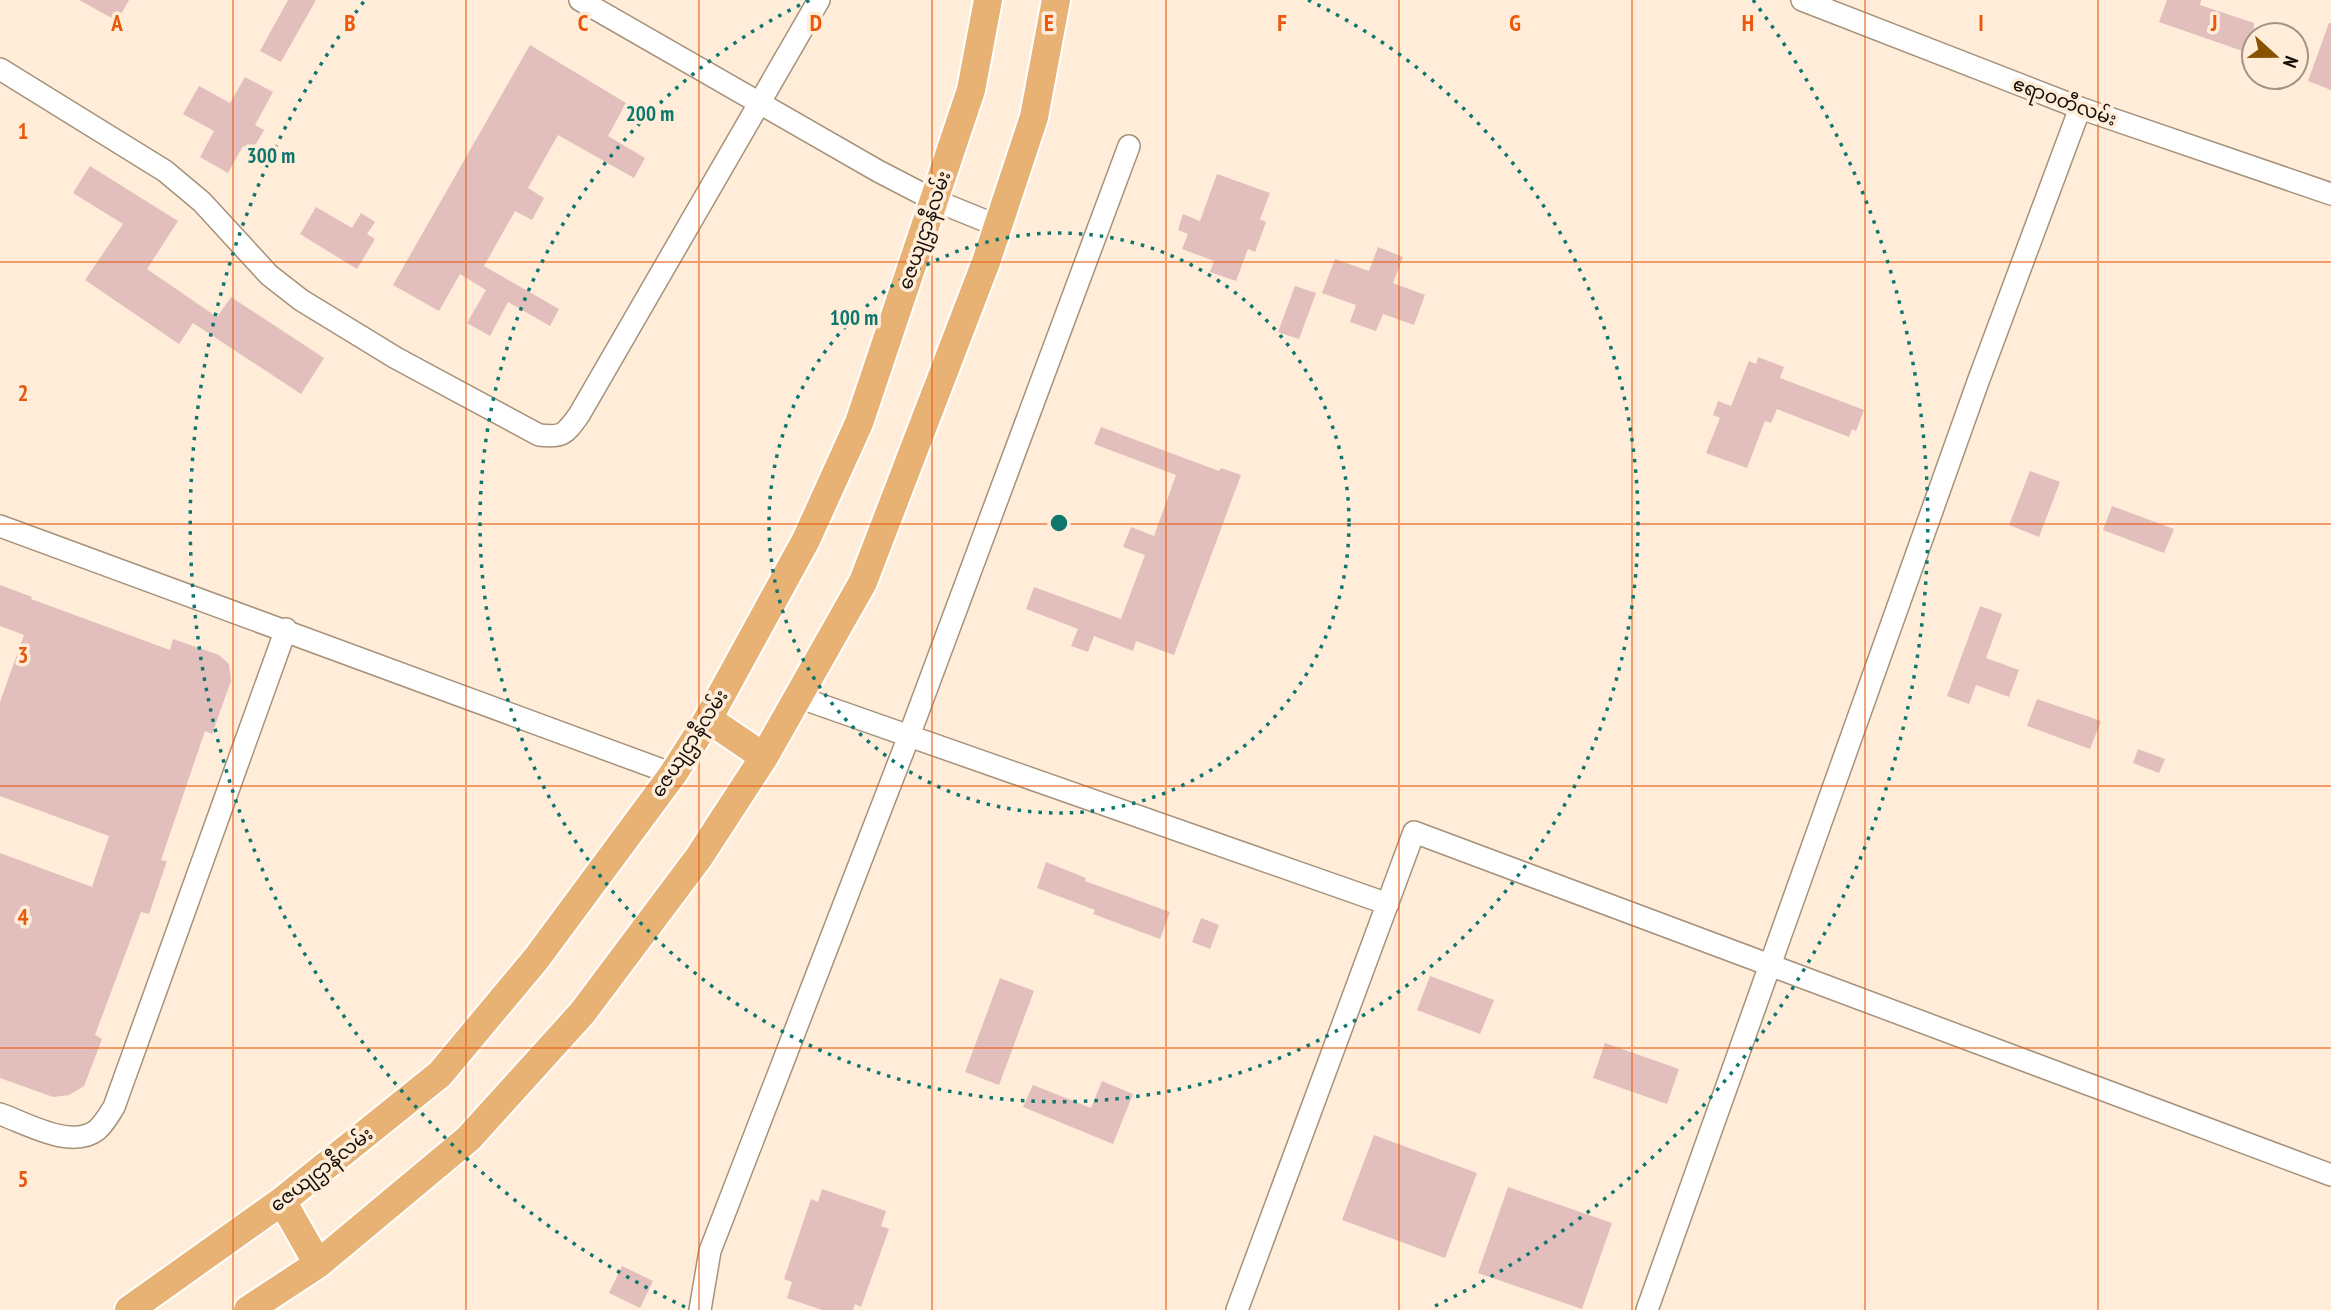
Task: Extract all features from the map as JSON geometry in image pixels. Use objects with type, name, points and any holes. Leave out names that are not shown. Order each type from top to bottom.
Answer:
[{"type":"main road","name":"ဇေယျဌာနီလမ်း","points":[[129,1310],[282,1201],[440,1074],[536,959],[673,774],[708,719],[806,540],[859,423],[971,90],[988,0]]},
{"type":"main road","points":[[248,1310],[318,1264],[469,1138],[583,1012],[699,857],[764,757],[863,582],[998,226],[1034,117],[1056,0]]},
{"type":"main road","points":[[708,719],[764,757]]},
{"type":"main road","points":[[282,1201],[318,1264]]},
{"type":"street","points":[[580,0],[878,171],[934,200],[998,226]]},
{"type":"street","points":[[0,69],[165,171],[202,202],[269,275],[301,300],[396,358],[539,435],[554,437],[563,435],[579,415],[819,0]]},
{"type":"street","name":"ဧရာဝတီလမ်း","points":[[1802,0],[2080,108],[2331,194]]},
{"type":"street","points":[[1647,1310],[1979,379],[2080,108]]},
{"type":"street","points":[[700,1310],[710,1251],[909,736],[1129,146]]},
{"type":"street","points":[[0,526],[286,629],[673,774]]},
{"type":"street","points":[[0,1114],[71,1137],[96,1130],[114,1107],[286,629]]},
{"type":"street","points":[[798,697],[1388,904]]},
{"type":"street","points":[[1237,1310],[1414,832],[2331,1175]]},
{"type":"building","points":[[79,0],[129,0],[117,21]]},
{"type":"building","points":[[288,0],[316,0],[281,62],[260,51]]},
{"type":"building","points":[[2167,0],[2201,0],[2200,5],[2248,21],[2240,21],[2240,50],[2159,22]]},
{"type":"building","points":[[2331,23],[2331,90],[2310,82],[2310,75]]},
{"type":"building","points":[[530,45],[626,103],[608,136],[645,158],[634,178],[558,135],[528,188],[544,198],[532,220],[515,211],[484,266],[559,309],[550,326],[508,302],[490,336],[467,323],[486,290],[460,274],[439,311],[393,285]]},
{"type":"building","points":[[245,77],[273,92],[255,125],[264,130],[252,151],[243,146],[228,173],[200,157],[214,131],[183,114],[199,86],[230,103]]},
{"type":"building","points":[[90,166],[178,221],[147,269],[217,317],[231,297],[324,358],[301,394],[193,323],[179,344],[85,280],[123,224],[73,193]]},
{"type":"building","points":[[1217,174],[1270,193],[1260,219],[1266,222],[1255,252],[1248,249],[1236,281],[1210,272],[1214,261],[1182,249],[1188,234],[1178,230],[1183,214],[1200,221]]},
{"type":"building","points":[[316,207],[352,228],[361,213],[375,222],[367,234],[375,239],[357,269],[300,234]]},
{"type":"building","points":[[1378,247],[1403,257],[1393,283],[1425,295],[1414,325],[1383,314],[1376,331],[1350,322],[1356,305],[1322,293],[1335,259],[1369,271]]},
{"type":"building","points":[[1295,286],[1316,293],[1299,339],[1278,332]]},
{"type":"building","points":[[1758,357],[1784,367],[1780,378],[1864,410],[1856,431],[1852,429],[1849,437],[1777,409],[1771,423],[1765,421],[1747,468],[1706,453],[1720,418],[1713,415],[1718,401],[1731,406],[1749,361],[1756,364]]},
{"type":"building","points":[[1101,427],[1219,471],[1221,468],[1241,475],[1174,655],[1136,641],[1133,651],[1094,636],[1088,652],[1071,646],[1078,629],[1026,609],[1034,587],[1121,619],[1145,555],[1123,547],[1131,527],[1154,536],[1176,475],[1094,444]]},
{"type":"building","points":[[2030,471],[2060,482],[2039,537],[2009,525]]},
{"type":"building","points":[[2112,506],[2174,529],[2164,553],[2103,530]]},
{"type":"building","points":[[0,585],[170,650],[173,639],[219,655],[229,664],[231,681],[212,734],[205,731],[161,860],[167,861],[149,914],[141,912],[95,1035],[102,1039],[84,1086],[69,1095],[53,1097],[0,1078],[0,853],[92,887],[109,836],[0,796],[0,702],[24,635],[0,626]]},
{"type":"building","points":[[1980,606],[2002,614],[1986,658],[2019,670],[2009,697],[1976,685],[1969,704],[1947,696]]},
{"type":"building","points":[[2037,699],[2101,721],[2090,749],[2027,726]]},
{"type":"building","points":[[2138,749],[2165,759],[2159,773],[2133,763]]},
{"type":"building","points":[[1046,862],[1086,878],[1085,881],[1170,912],[1160,939],[1093,914],[1095,910],[1037,888]]},
{"type":"building","points":[[1201,918],[1219,925],[1210,949],[1192,942]]},
{"type":"building","points":[[1430,976],[1494,1000],[1480,1034],[1417,1010]]},
{"type":"building","points":[[1000,978],[1034,991],[999,1085],[965,1072]]},
{"type":"building","points":[[1605,1043],[1679,1069],[1667,1104],[1593,1078]]},
{"type":"building","points":[[1102,1081],[1133,1094],[1113,1144],[1023,1107],[1033,1085],[1091,1108]]},
{"type":"building","points":[[1374,1135],[1477,1173],[1445,1258],[1342,1220]]},
{"type":"building","points":[[1508,1187],[1612,1223],[1582,1309],[1478,1273]]},
{"type":"building","points":[[822,1189],[886,1211],[881,1226],[889,1229],[861,1307],[855,1304],[853,1310],[822,1310],[787,1298],[792,1282],[784,1279],[811,1199],[818,1202]]},
{"type":"building","points":[[622,1266],[653,1281],[640,1308],[609,1293]]}]
